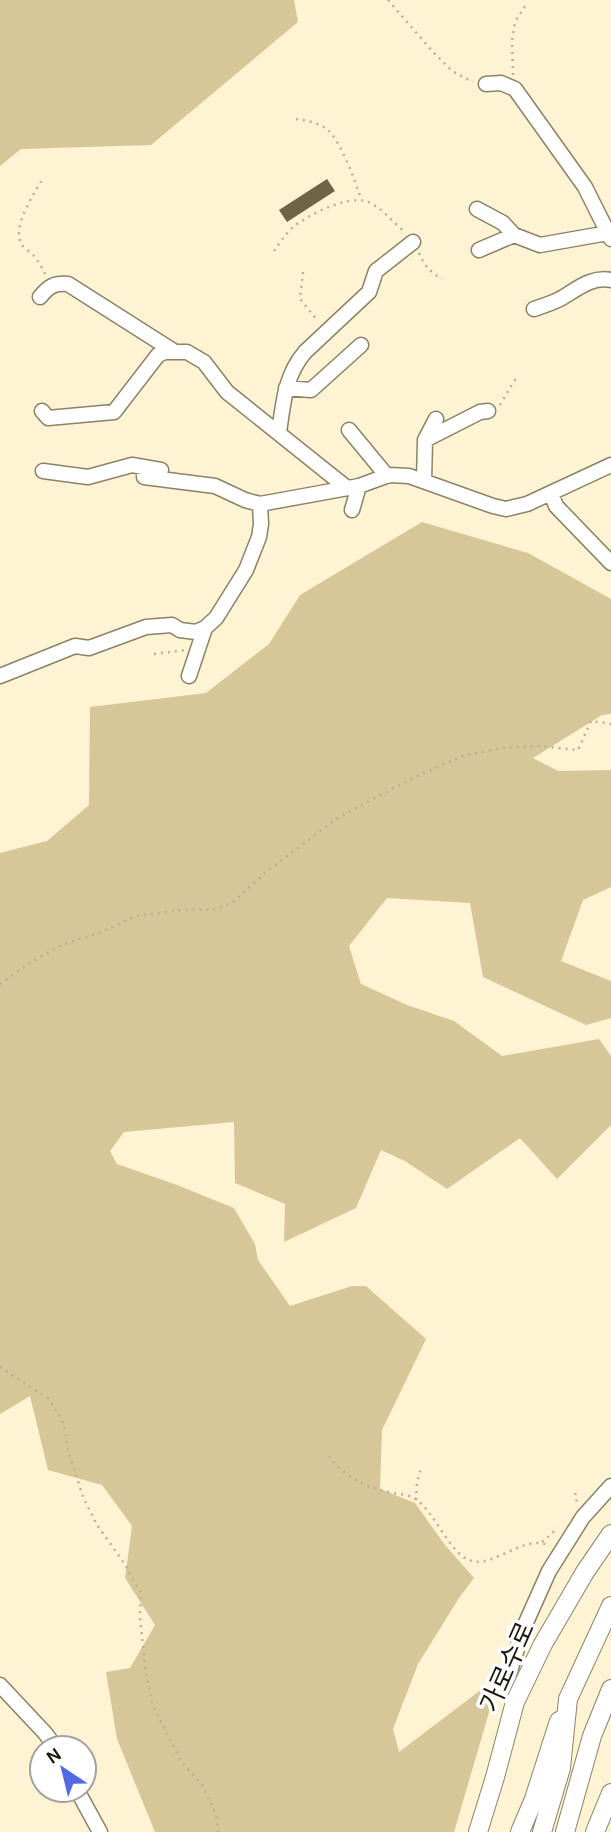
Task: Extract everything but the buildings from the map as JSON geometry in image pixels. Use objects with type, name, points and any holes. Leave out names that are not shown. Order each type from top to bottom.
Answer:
[{"type":"main road","name":"가로수로","points":[[478,1832],[515,1702],[543,1644],[585,1572],[611,1535]]},
{"type":"main road","points":[[520,1832],[534,1799],[553,1735],[610,1607]]},
{"type":"main road","points":[[565,1832],[592,1736],[611,1689]]},
{"type":"main road","points":[[542,1832],[561,1768],[568,1699]]},
{"type":"main road","points":[[595,1832],[611,1793]]},
{"type":"street","points":[[477,209],[503,223],[514,234],[540,245],[609,236],[586,187],[515,89],[501,83],[486,84]]},
{"type":"street","points":[[478,250],[514,234]]},
{"type":"street","points":[[279,433],[286,388],[296,363],[369,292],[376,271],[413,242]]},
{"type":"street","points":[[534,309],[558,300],[594,280],[611,280]]},
{"type":"street","points":[[40,297],[51,285],[68,284],[175,352]]},
{"type":"street","points":[[286,388],[312,390],[361,345]]},
{"type":"street","points":[[42,411],[48,418],[114,412],[158,355],[187,352],[204,362],[227,391],[353,487]]},
{"type":"street","points":[[425,440],[480,412],[488,411]]},
{"type":"street","points":[[424,481],[425,440],[436,419]]},
{"type":"street","points":[[349,430],[387,476]]},
{"type":"street","points":[[43,471],[88,477],[132,465],[212,478],[227,491]]},
{"type":"street","points":[[144,477],[215,486],[260,504],[353,487],[387,476],[410,476],[506,509],[527,504],[611,465]]},
{"type":"street","points":[[352,510],[353,487]]},
{"type":"street","points":[[551,493],[556,506],[611,563]]},
{"type":"street","points":[[0,676],[75,646],[89,648],[146,627],[172,625],[180,630],[196,632],[205,628],[216,618],[246,570],[259,537],[260,504]]},
{"type":"street","points":[[188,676],[205,628]]},
{"type":"street","points":[[510,1671],[534,1603],[550,1571],[583,1517],[611,1486]]},
{"type":"street","points":[[0,1685],[46,1734]]},
{"type":"street","points":[[85,1804],[100,1832]]},
{"type":"path","points":[[388,0],[452,71],[477,84],[486,84]]},
{"type":"path","points":[[515,89],[512,41],[515,22],[524,6]]},
{"type":"path","points":[[296,119],[327,129],[340,148],[357,184],[361,201]]},
{"type":"path","points":[[41,181],[21,220],[19,238],[22,246],[40,263],[51,285]]},
{"type":"path","points":[[274,251],[291,229],[332,206],[352,201],[368,201],[408,233],[424,264],[442,279]]},
{"type":"path","points":[[303,272],[300,299],[328,331]]},
{"type":"path","points":[[488,411],[495,413],[514,381],[520,376]]},
{"type":"path","points":[[154,654],[198,648]]},
{"type":"path","points":[[0,984],[28,964],[61,946],[136,916],[189,909],[212,910],[232,903],[266,872],[339,817],[461,756],[515,748],[578,750],[592,721],[611,724]]},
{"type":"path","points":[[0,1367],[48,1399],[64,1424],[68,1450],[83,1497],[97,1525],[141,1593],[145,1666],[152,1704],[181,1762],[203,1786],[216,1815],[218,1832]]},
{"type":"path","points":[[329,1456],[356,1482],[412,1497],[432,1514],[454,1548],[464,1558],[474,1562],[524,1545],[542,1542],[563,1549]]},
{"type":"path","points":[[416,1500],[417,1482],[422,1466]]},
{"type":"shaded area","points":[[0,0],[294,0],[298,22],[151,145],[21,149],[0,166]]},
{"type":"shaded area","points":[[422,522],[528,553],[611,599],[611,714],[602,715],[533,758],[558,771],[611,770],[611,887],[583,900],[561,961],[611,981],[611,1018],[586,1025],[483,977],[470,903],[387,898],[349,946],[361,984],[407,1005],[454,1021],[502,1056],[599,1039],[611,1056],[611,1125],[557,1179],[520,1138],[447,1189],[405,1161],[381,1150],[356,1208],[284,1242],[285,1204],[235,1183],[234,1122],[124,1132],[110,1151],[117,1164],[234,1208],[255,1244],[258,1260],[290,1306],[352,1286],[366,1286],[426,1339],[382,1430],[380,1489],[415,1503],[445,1545],[474,1578],[418,1664],[393,1729],[399,1752],[482,1689],[495,1692],[454,1832],[155,1832],[117,1739],[106,1672],[130,1668],[155,1625],[125,1578],[132,1526],[102,1485],[48,1470],[30,1396],[0,1414],[0,853],[47,841],[89,805],[90,707],[206,693],[269,644],[300,595]]}]
